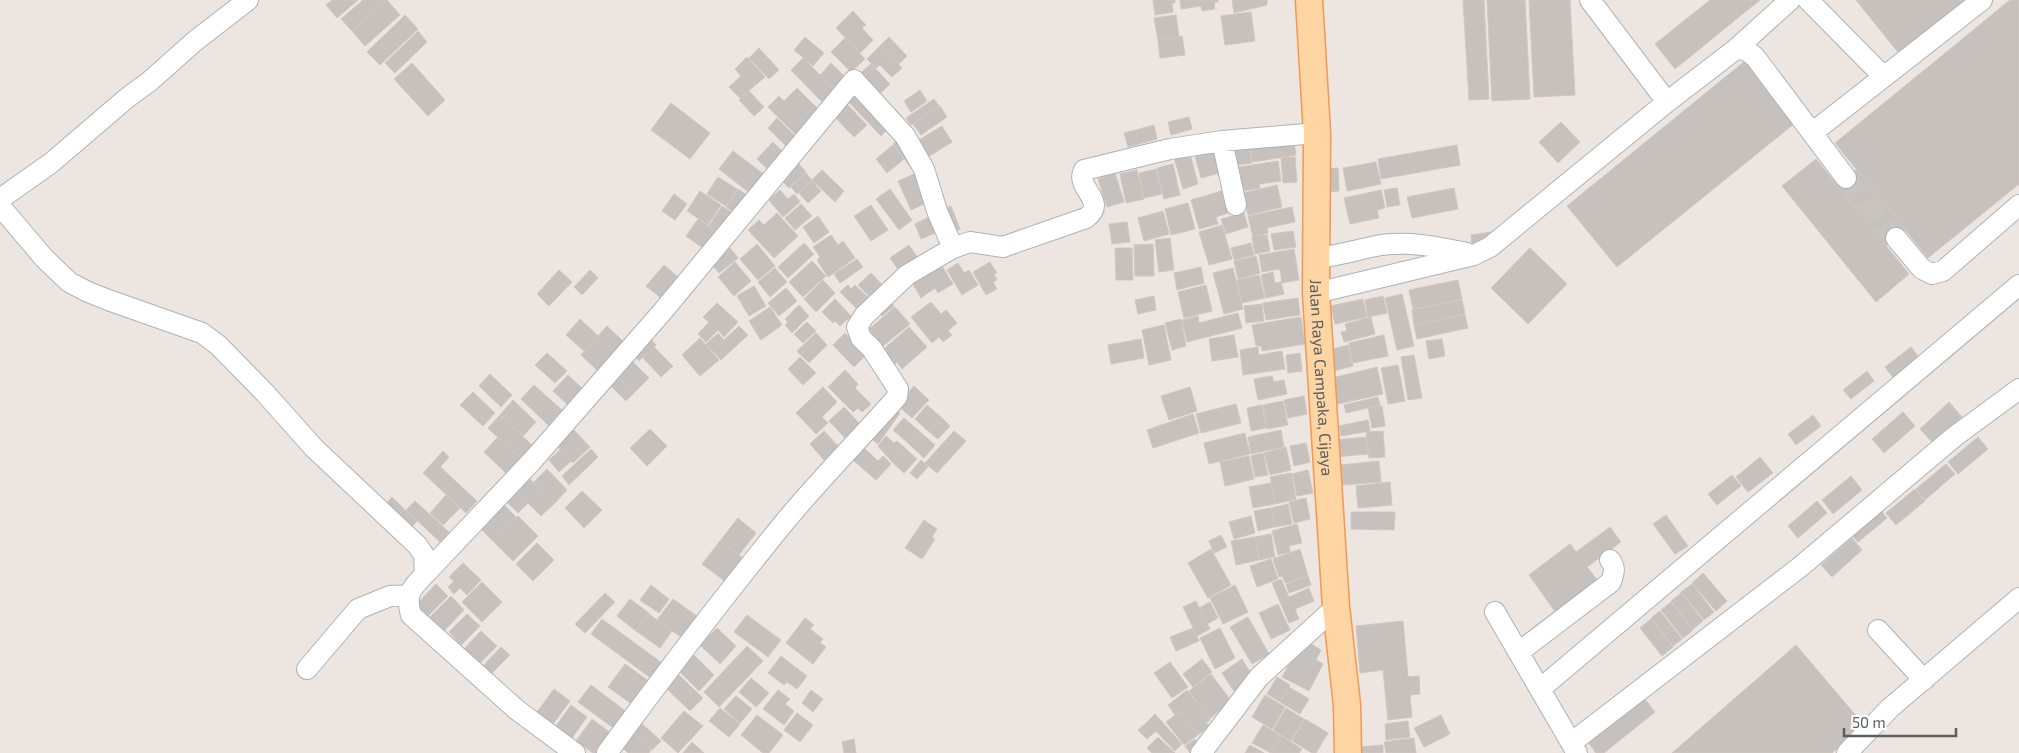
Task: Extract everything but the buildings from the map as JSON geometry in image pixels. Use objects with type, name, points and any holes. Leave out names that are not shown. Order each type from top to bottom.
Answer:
[{"type":"main road","name":"Jalan Raya Campaka, Cijaya","points":[[1309,0],[1317,133],[1316,292],[1336,608],[1347,705],[1348,753]]},
{"type":"street","points":[[0,199],[51,163],[120,104],[150,82],[195,41],[248,0]]},
{"type":"street","points":[[1590,0],[1667,102]]},
{"type":"street","points":[[1316,292],[1474,255],[1490,247],[1667,102],[1736,49],[1790,0]]},
{"type":"street","points":[[1808,0],[1884,77]]},
{"type":"street","points":[[1812,132],[1982,0]]},
{"type":"street","points":[[1736,49],[1746,50],[1755,57],[1846,178]]},
{"type":"street","points":[[575,753],[517,710],[420,625],[411,615],[407,602],[412,588],[532,461],[663,311],[854,80],[905,136],[915,152],[924,169],[937,211],[953,248]]},
{"type":"street","points":[[607,753],[709,616],[782,524],[826,473],[862,437],[897,397],[898,389],[872,349],[861,338],[857,327],[864,316],[907,275],[953,248],[970,242],[1004,247],[1086,218],[1094,210],[1095,206],[1083,180],[1082,174],[1084,170],[1222,140],[1317,133]]},
{"type":"street","points":[[1222,140],[1236,205]]},
{"type":"street","points":[[0,206],[44,258],[69,282],[103,298],[202,333],[218,346],[266,393],[314,448],[417,545],[424,555],[425,574]]},
{"type":"street","points":[[1896,238],[1922,269],[1932,274],[1943,271],[2019,206]]},
{"type":"street","points":[[1316,258],[1382,245],[1404,244],[1424,245],[1474,255]]},
{"type":"street","points":[[1540,688],[2019,285]]},
{"type":"street","points":[[1495,612],[1574,748],[1800,567],[1954,437],[2019,389]]},
{"type":"street","points":[[1519,652],[1611,582],[1614,566],[1610,560]]},
{"type":"street","points":[[307,669],[358,609],[390,596],[409,595]]},
{"type":"street","points":[[1847,753],[1890,708],[2019,598]]},
{"type":"street","points":[[1201,753],[1258,677],[1336,608]]},
{"type":"street","points":[[1878,630],[1924,680]]},
{"type":"tunnel","points":[[1846,178],[1896,238]]}]
